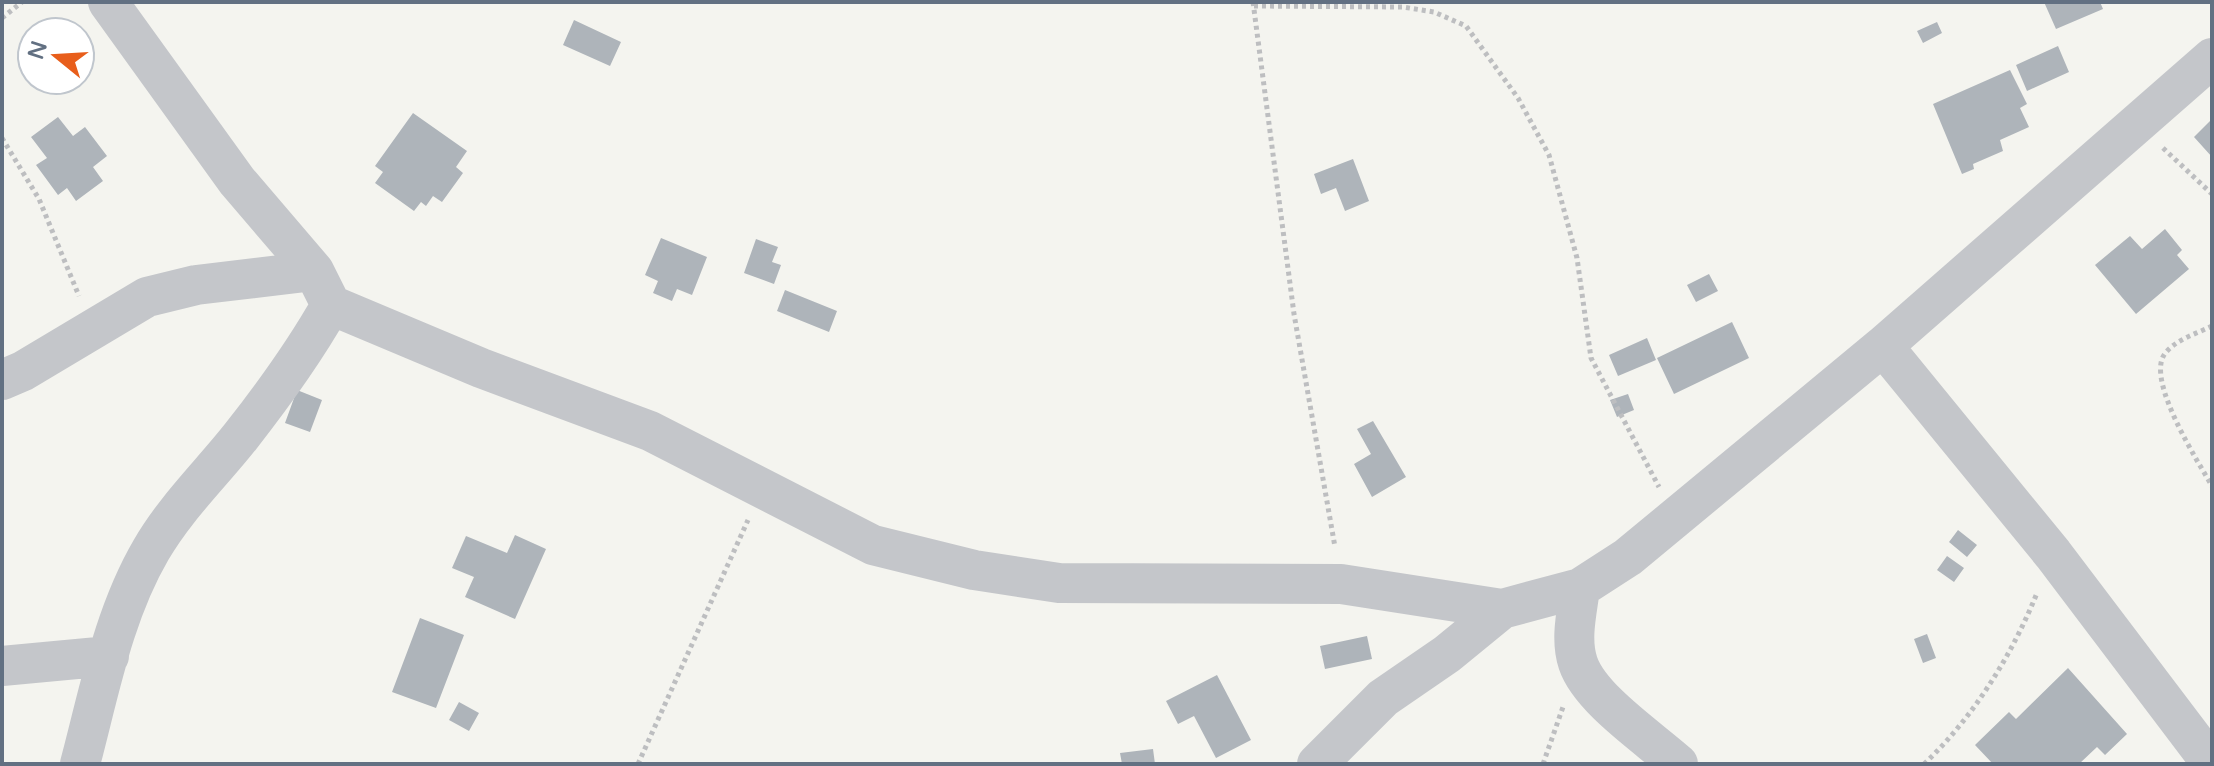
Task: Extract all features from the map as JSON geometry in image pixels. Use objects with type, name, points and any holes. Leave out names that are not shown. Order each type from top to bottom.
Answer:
[{"type":"street","points":[[108,2],[237,181],[322,288],[481,368],[650,431],[873,545],[974,570],[1059,583],[1185,587],[1341,584],[1502,609],[1580,588],[1628,557],[1883,346],[2212,58]]},
{"type":"street","points":[[2,380],[94,331],[147,297],[196,285],[322,288]]},
{"type":"street","points":[[80,764],[109,656],[129,597],[151,551],[191,492],[240,437],[291,368],[322,288]]},
{"type":"street","points":[[1883,346],[2053,554],[2212,764]]},
{"type":"street","points":[[1580,588],[1574,638],[1578,664],[1599,695],[1678,764]]},
{"type":"street","points":[[1317,764],[1383,698],[1447,654],[1502,609]]},
{"type":"street","points":[[2,666],[109,656]]},
{"type":"path","points":[[2,18],[22,2]]},
{"type":"path","points":[[1341,584],[1294,314],[1254,4],[1325,9],[1403,7],[1434,12],[1466,26],[1518,98],[1549,155],[1577,258],[1591,358],[1675,518]]},
{"type":"path","points":[[2137,124],[2212,194]]},
{"type":"path","points":[[2,138],[39,199],[94,331]]},
{"type":"path","points":[[2212,326],[2174,344],[2161,362],[2160,374],[2187,444],[2212,486]]},
{"type":"path","points":[[638,764],[762,488]]},
{"type":"path","points":[[1924,764],[1985,690],[2019,639],[2053,554]]},
{"type":"path","points":[[1543,764],[1578,664]]},
{"type":"building","points":[[2044,2],[2100,2],[2103,9],[2056,29]]},
{"type":"building","points":[[574,20],[621,42],[610,66],[563,45]]},
{"type":"building","points":[[1937,22],[1942,33],[1923,43],[1917,31]]},
{"type":"building","points":[[2058,46],[2069,72],[2027,91],[2016,65]]},
{"type":"building","points":[[2010,70],[2027,104],[2020,108],[2029,127],[2000,140],[2003,151],[1973,164],[1974,169],[1962,174],[1933,104]]},
{"type":"building","points":[[413,113],[467,151],[456,167],[463,173],[442,202],[433,196],[426,206],[421,202],[414,211],[375,183],[383,172],[375,166]]},
{"type":"building","points":[[58,117],[73,136],[85,127],[107,156],[93,167],[103,181],[76,201],[67,188],[58,195],[36,165],[47,158],[31,137]]},
{"type":"building","points":[[2212,119],[2212,157],[2194,137]]},
{"type":"building","points":[[1353,159],[1369,201],[1345,211],[1336,188],[1321,194],[1314,174]]},
{"type":"building","points":[[2165,229],[2182,250],[2177,255],[2189,269],[2136,314],[2095,265],[2130,236],[2142,249]]},
{"type":"building","points":[[661,238],[707,257],[692,295],[677,289],[672,301],[653,293],[658,281],[645,275]]},
{"type":"building","points":[[756,239],[778,247],[772,262],[781,265],[774,284],[744,273]]},
{"type":"building","points":[[1709,274],[1718,291],[1696,302],[1687,285]]},
{"type":"building","points":[[785,290],[837,311],[829,332],[777,311]]},
{"type":"building","points":[[1732,322],[1749,358],[1674,394],[1657,358]]},
{"type":"building","points":[[1647,338],[1656,360],[1618,376],[1609,355]]},
{"type":"building","points":[[297,390],[322,400],[310,432],[285,423]]},
{"type":"building","points":[[1628,394],[1634,410],[1617,417],[1610,400]]},
{"type":"building","points":[[1373,421],[1406,477],[1372,497],[1354,464],[1371,454],[1357,429]]},
{"type":"building","points":[[1958,530],[1977,545],[1967,557],[1949,542]]},
{"type":"building","points":[[515,535],[546,549],[515,619],[465,597],[474,577],[452,568],[466,536],[507,553]]},
{"type":"building","points":[[1947,556],[1964,568],[1954,582],[1937,570]]},
{"type":"building","points":[[420,618],[464,635],[436,708],[392,692]]},
{"type":"building","points":[[1927,634],[1936,658],[1923,663],[1914,639]]},
{"type":"building","points":[[1367,636],[1372,659],[1325,669],[1320,646]]},
{"type":"building","points":[[2068,668],[2127,734],[2105,755],[2097,747],[2079,764],[1993,764],[1975,745],[2009,712],[2016,719]]},
{"type":"building","points":[[1217,675],[1251,740],[1216,758],[1194,716],[1178,724],[1166,701]]},
{"type":"building","points":[[459,702],[479,713],[469,731],[449,720]]},
{"type":"building","points":[[1153,749],[1155,764],[1122,764],[1120,753]]}]
